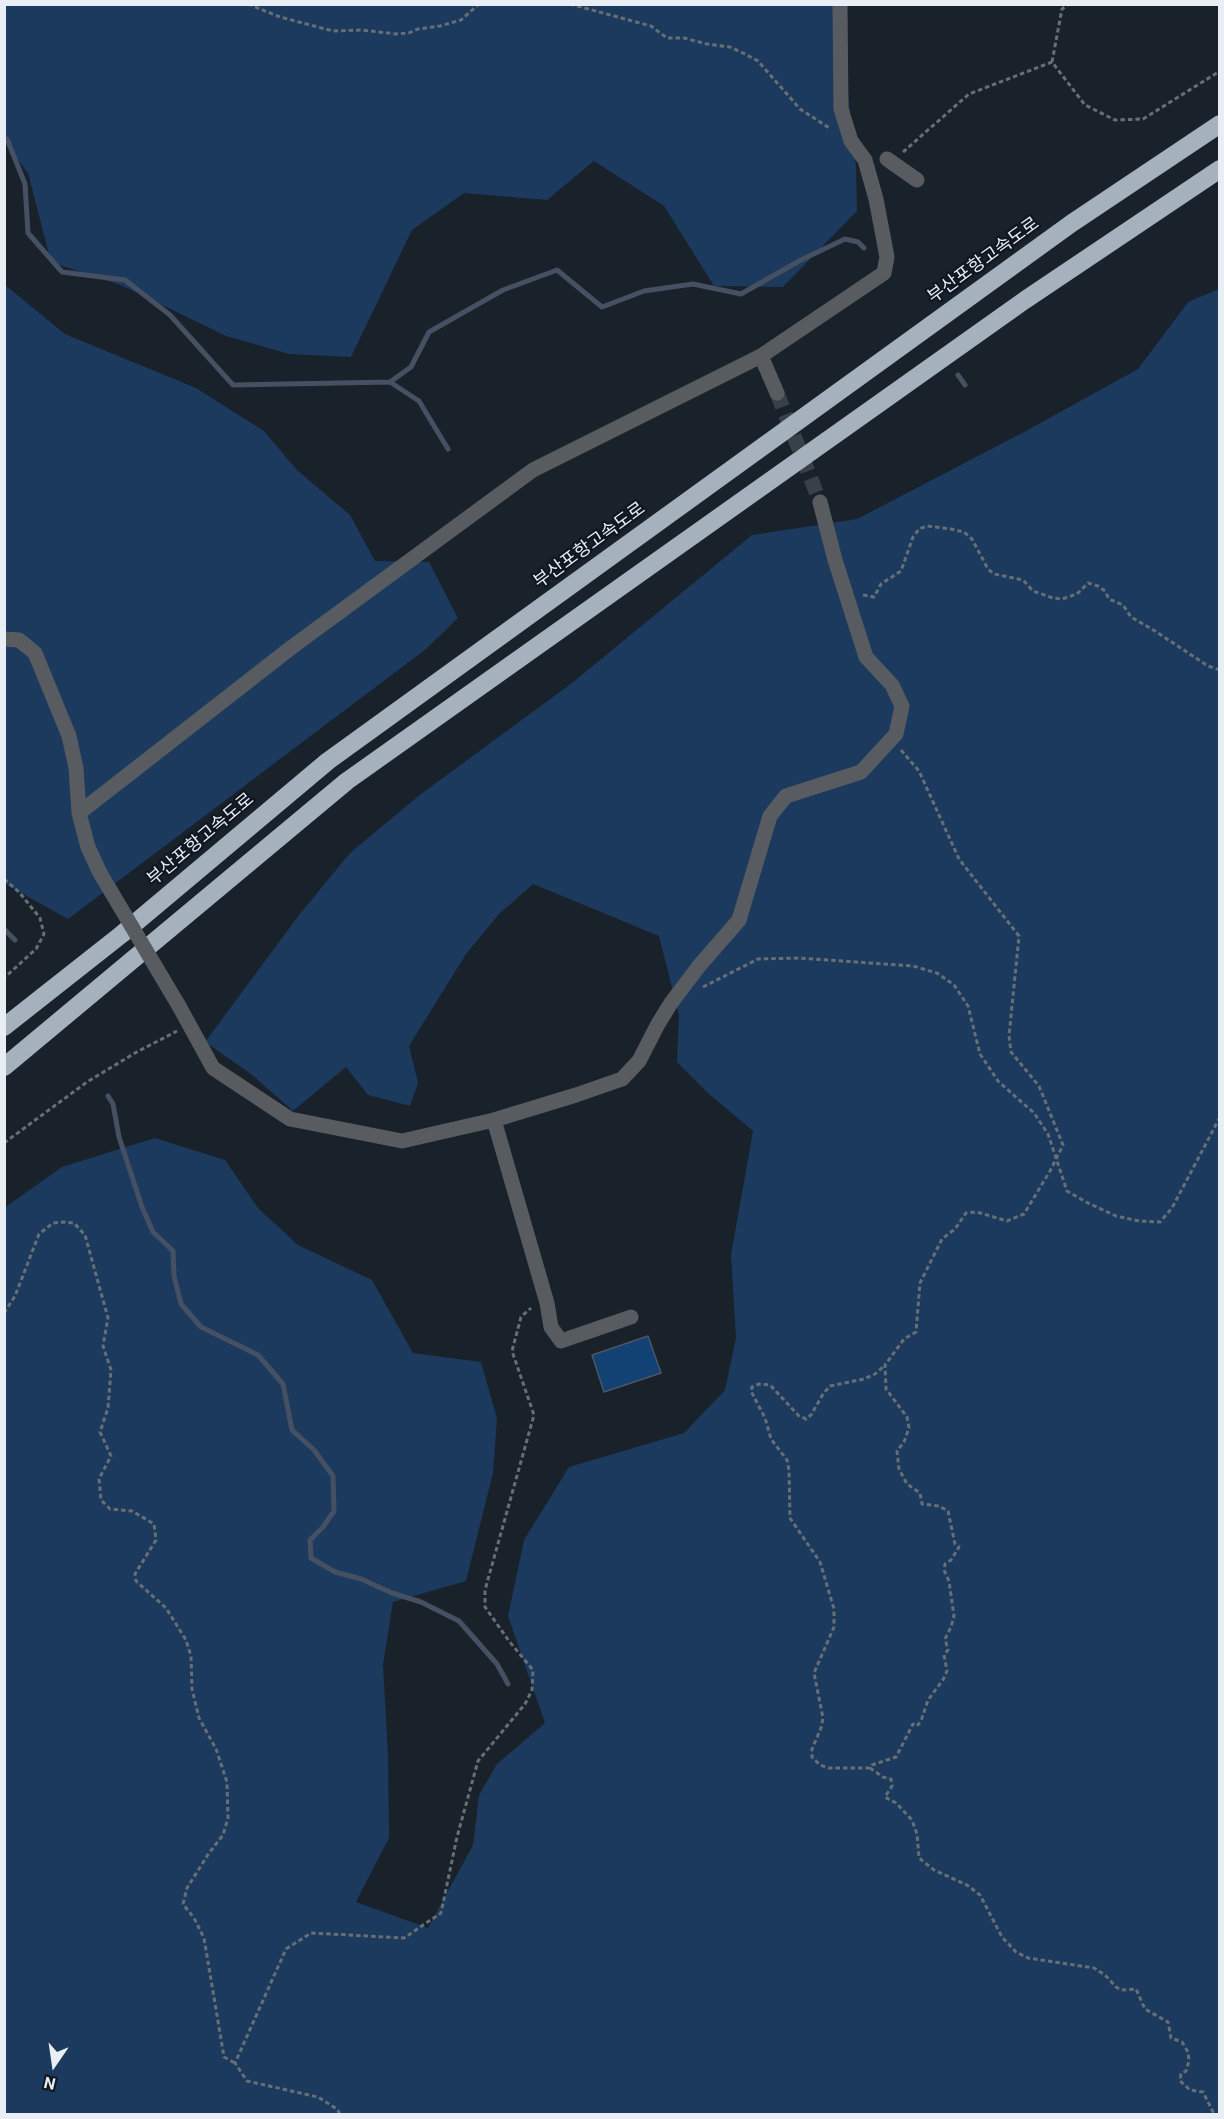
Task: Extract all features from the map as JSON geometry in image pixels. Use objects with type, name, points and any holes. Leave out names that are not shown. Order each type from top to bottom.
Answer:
[{"type":"highway","name":"부산포항고속도로","points":[[4,1027],[122,934],[327,761],[1072,223],[1220,124]]},
{"type":"highway","points":[[4,1067],[347,781],[1024,300],[1220,169]]},
{"type":"lane","points":[[79,813],[292,647],[533,470],[761,356],[884,273],[887,257],[876,200],[865,160],[851,141],[841,109],[840,4]]},
{"type":"lane","points":[[887,159],[917,180]]},
{"type":"lane","points":[[761,356],[777,393]]},
{"type":"lane","points":[[4,639],[19,640],[35,653],[69,736],[76,768],[79,813],[88,847],[100,873],[213,1068],[290,1119],[402,1141],[494,1120],[622,1079],[639,1061],[671,1003],[739,920],[770,816],[786,796],[861,772],[896,734],[902,706],[892,685],[866,657],[835,560],[820,502]]},
{"type":"lane","points":[[494,1120],[545,1296],[551,1327],[561,1341],[631,1317]]},
{"type":"path","points":[[248,4],[333,31],[362,30],[396,34],[461,20],[479,4]]},
{"type":"path","points":[[570,4],[651,26],[667,38],[684,38],[730,47],[743,53],[758,61],[800,109],[851,141]]},
{"type":"path","points":[[1069,4],[1062,9],[1052,62],[1085,105],[1114,120],[1143,119],[1220,72]]},
{"type":"path","points":[[887,159],[899,156],[969,94],[1052,62]]},
{"type":"path","points":[[860,592],[865,597],[874,597],[881,584],[901,571],[913,537],[919,529],[927,526],[951,529],[964,532],[972,539],[988,569],[994,574],[1023,580],[1033,591],[1053,598],[1062,599],[1077,594],[1088,583],[1098,586],[1105,591],[1109,599],[1123,605],[1131,617],[1208,666],[1220,670]]},
{"type":"path","points":[[892,739],[919,771],[959,859],[1019,936],[1009,1036],[1011,1052],[1039,1086],[1062,1145],[1056,1160],[1024,1214],[1007,1221],[977,1212],[966,1213],[955,1229],[942,1239],[920,1283],[916,1332],[904,1339],[885,1365],[875,1374],[864,1379],[830,1386],[806,1419],[799,1416],[770,1385],[759,1384],[752,1387],[751,1391],[765,1418],[771,1439],[786,1460],[789,1470],[790,1518],[820,1562],[834,1610],[834,1627],[814,1673],[822,1719],[821,1728],[812,1749],[812,1757],[820,1765],[870,1768],[883,1777],[891,1779],[892,1786],[885,1797],[896,1803],[912,1820],[917,1834],[919,1858],[934,1870],[968,1885],[980,1895],[1002,1937],[1016,1952],[1028,1958],[1094,1968],[1121,1990],[1136,1989],[1145,2009],[1168,2022],[1171,2038],[1182,2042],[1188,2052],[1189,2061],[1180,2080],[1190,2090],[1203,2092],[1214,2115]]},
{"type":"path","points":[[4,879],[19,892],[40,918],[44,934],[36,949],[4,978]]},
{"type":"path","points":[[699,989],[758,959],[799,958],[913,966],[937,973],[954,985],[968,1006],[980,1054],[998,1081],[1034,1113],[1048,1134],[1067,1191],[1116,1216],[1139,1221],[1160,1222],[1172,1208],[1220,1117]]},
{"type":"path","points":[[4,1143],[87,1082],[135,1053],[189,1025]]},
{"type":"path","points":[[4,1313],[15,1296],[39,1234],[53,1223],[74,1223],[85,1235],[108,1317],[103,1346],[111,1370],[108,1408],[100,1432],[111,1456],[99,1479],[101,1500],[110,1509],[132,1511],[154,1524],[156,1540],[135,1574],[136,1581],[166,1608],[186,1640],[191,1656],[192,1689],[199,1718],[216,1749],[227,1782],[228,1818],[223,1835],[188,1888],[183,1904],[194,1918],[204,1938],[224,2057],[235,2063],[247,2081],[318,2097],[337,2109],[340,2115]]},
{"type":"path","points":[[235,2063],[286,1949],[311,1933],[404,1938],[441,1913],[457,1837],[478,1761],[525,1704],[532,1690],[533,1670],[485,1607],[485,1590],[534,1415],[512,1351],[521,1317],[545,1296]]},
{"type":"path","points":[[870,1768],[872,1765],[896,1756],[913,1724],[917,1726],[921,1721],[928,1700],[947,1671],[944,1655],[948,1650],[945,1639],[954,1616],[949,1581],[944,1570],[945,1564],[951,1560],[959,1547],[955,1544],[948,1511],[939,1506],[922,1504],[920,1493],[907,1484],[898,1469],[897,1451],[904,1442],[909,1428],[907,1417],[886,1389],[885,1365]]},
{"type":"shaded area","points":[[5,5],[834,5],[844,56],[856,167],[857,211],[783,287],[714,286],[664,206],[594,161],[547,200],[464,193],[412,230],[351,357],[289,354],[226,336],[123,286],[51,262],[28,173],[5,143]]},
{"type":"shaded area","points":[[4,284],[65,334],[196,388],[264,431],[297,470],[350,515],[375,561],[429,562],[458,618],[426,649],[68,919],[5,884]]},
{"type":"shaded area","points":[[1219,289],[1219,2114],[5,2114],[4,1208],[62,1167],[155,1138],[225,1160],[258,1208],[298,1245],[372,1280],[413,1353],[481,1362],[497,1419],[493,1473],[466,1581],[393,1602],[383,1665],[388,1754],[389,1838],[356,1902],[428,1928],[473,1845],[479,1795],[497,1764],[545,1723],[508,1616],[524,1540],[569,1467],[684,1433],[725,1390],[736,1338],[731,1255],[753,1131],[709,1094],[677,1062],[679,1015],[659,936],[533,884],[499,914],[466,954],[409,1046],[418,1083],[410,1106],[368,1095],[346,1067],[293,1111],[251,1074],[205,1042],[299,915],[350,853],[421,794],[572,683],[752,535],[857,519],[1024,432],[1138,369],[1188,302]]},
{"type":"building","points":[[648,1336],[661,1373],[604,1392],[592,1355]]},
{"type":"waterway","points":[[4,138],[7,139],[25,184],[28,233],[62,272],[125,280],[170,315],[233,385],[390,382],[419,401],[448,449]]},
{"type":"waterway","points":[[390,382],[411,367],[429,332],[503,290],[557,270],[602,307],[644,291],[693,284],[741,294],[801,260],[845,239],[858,242],[864,248]]},
{"type":"waterway","points":[[958,375],[965,385]]},
{"type":"waterway","points":[[4,929],[15,940]]},
{"type":"waterway","points":[[108,1096],[113,1104],[119,1137],[142,1207],[153,1232],[173,1251],[174,1276],[181,1304],[201,1327],[258,1355],[283,1384],[292,1430],[314,1450],[333,1476],[334,1511],[310,1540],[311,1558],[335,1572],[361,1579],[392,1593],[421,1602],[459,1621],[497,1664],[508,1684]]},
{"type":"tunnel","points":[[777,393],[820,502]]}]
